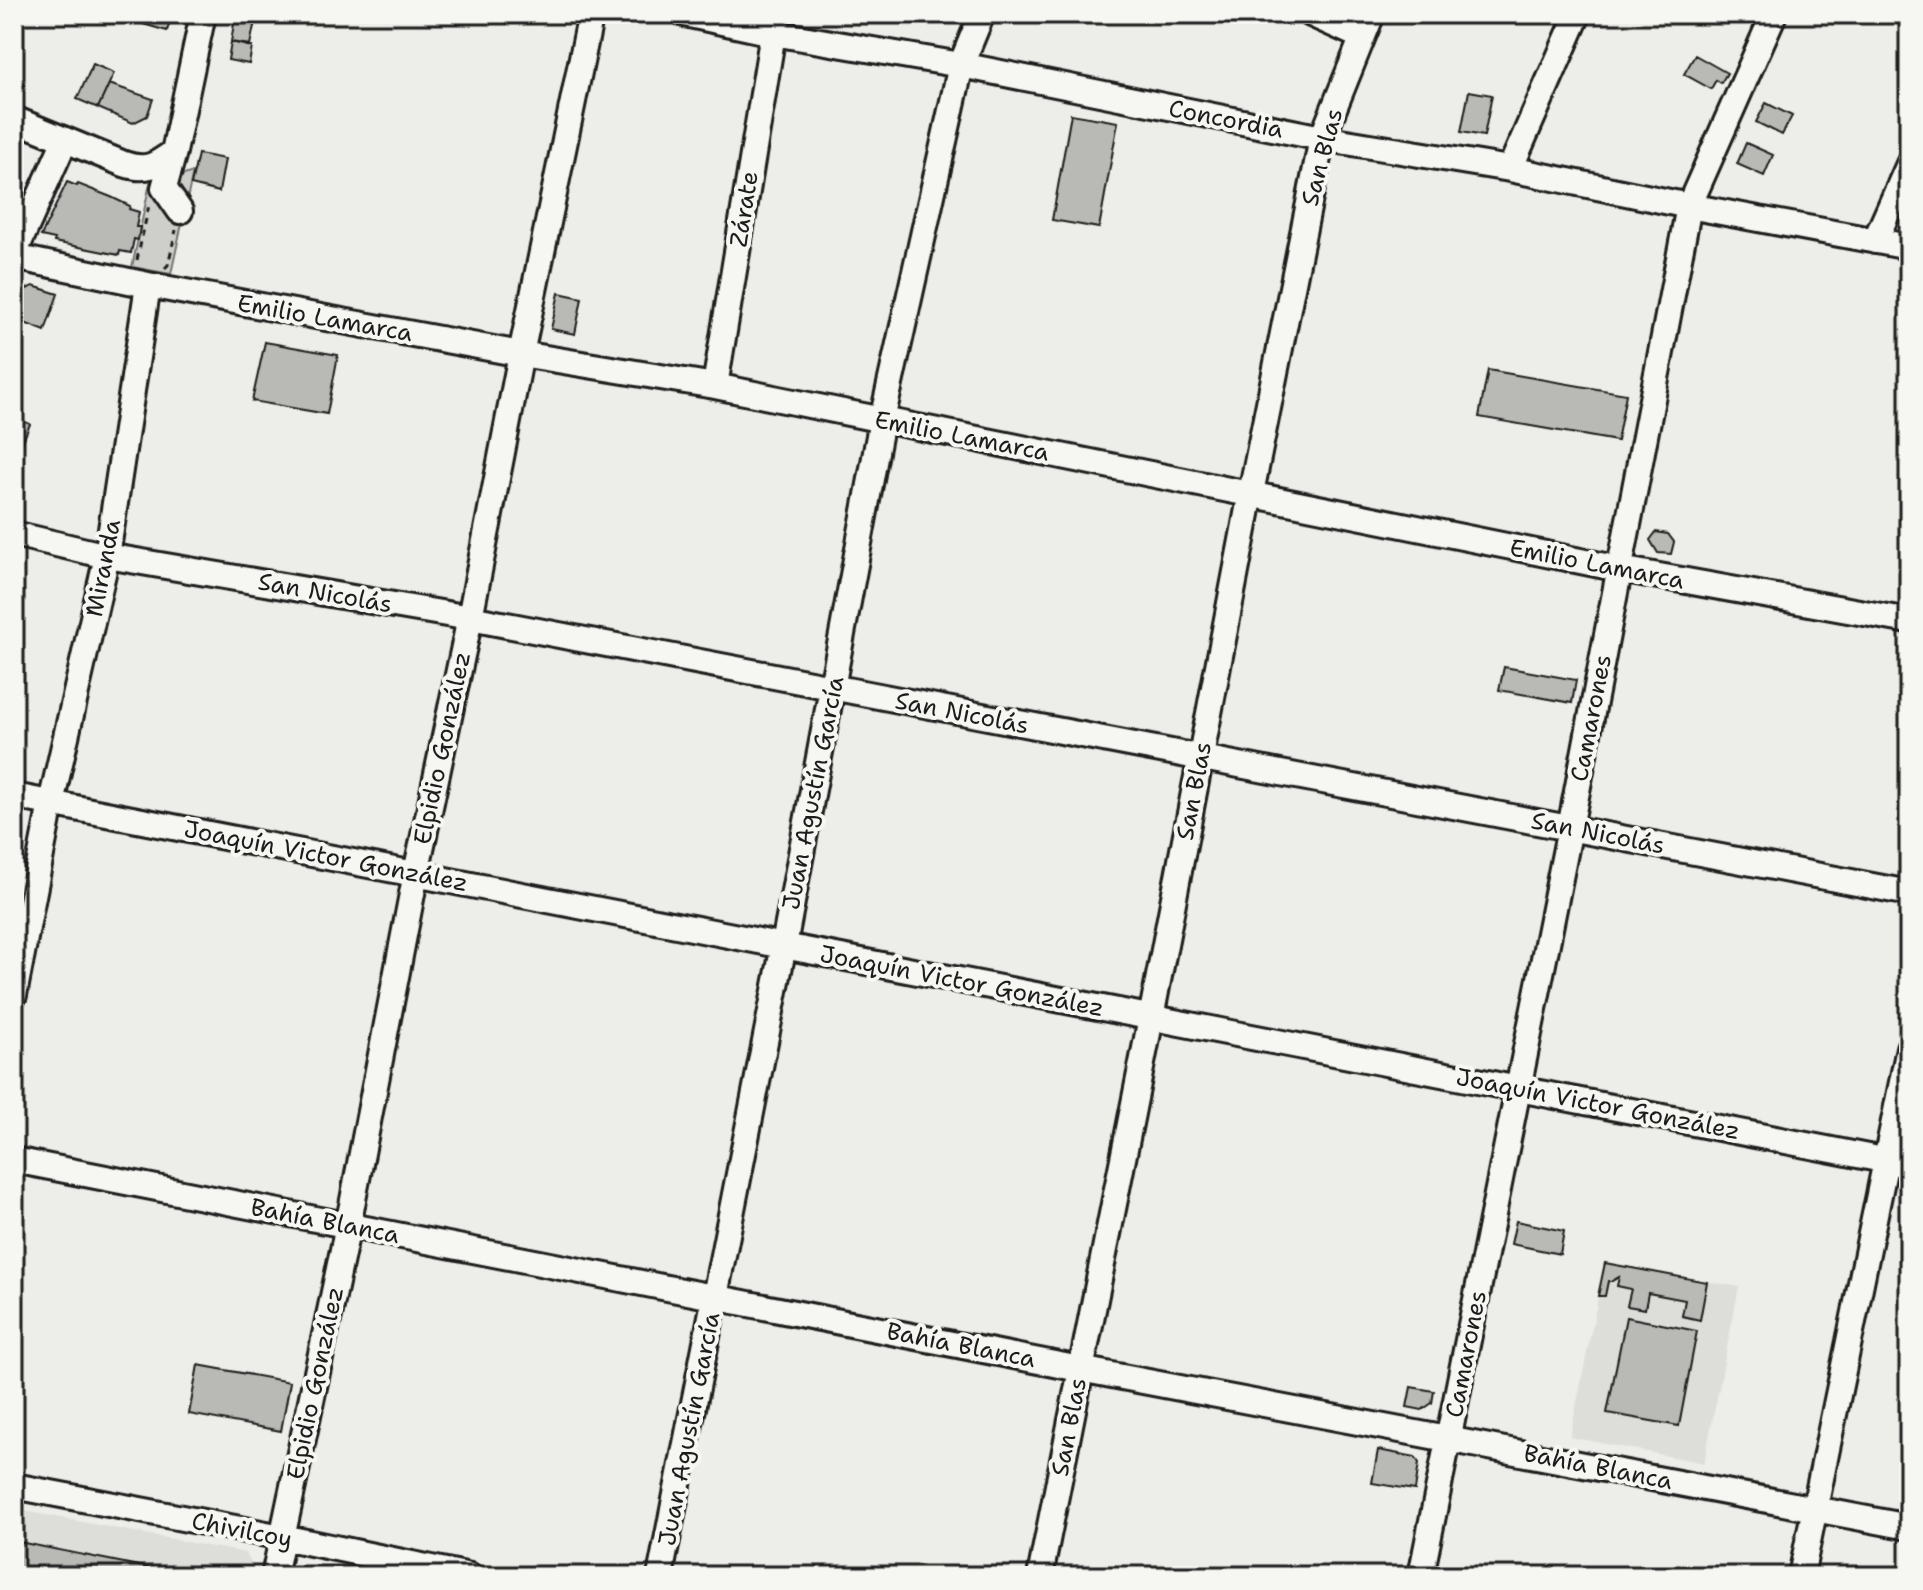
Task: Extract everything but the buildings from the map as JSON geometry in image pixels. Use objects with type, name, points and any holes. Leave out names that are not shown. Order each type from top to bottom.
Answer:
[{"type":"street","points":[[180,211],[164,188],[203,14]]},
{"type":"street","name":"Elpidio González","points":[[274,1576],[348,1226],[416,873],[591,14]]},
{"type":"street","name":"Concordia","points":[[685,14],[773,33],[961,65],[1322,138],[1510,169],[1909,247]]},
{"type":"street","name":"Juan Agustín García","points":[[660,1576],[784,945],[882,420],[961,65],[982,14]]},
{"type":"street","points":[[1311,14],[1362,37]]},
{"type":"street","name":"San Blas","points":[[1040,1576],[1322,138],[1372,14]]},
{"type":"street","points":[[1510,169],[1578,14]]},
{"type":"street","name":"Camarones","points":[[1421,1576],[1570,828],[1689,206],[1774,14]]},
{"type":"street","name":"Zárate","points":[[715,386],[773,33]]},
{"type":"street","points":[[14,119],[138,168],[150,167],[174,152]]},
{"type":"street","points":[[14,255],[65,140]]},
{"type":"street","points":[[1875,241],[1909,164]]},
{"type":"street","name":"Emilio Lamarca","points":[[14,255],[138,283],[521,354],[715,386],[1620,569],[1909,621]]},
{"type":"street","name":"Miranda","points":[[14,995],[51,803],[107,556],[138,283]]},
{"type":"street","name":"San Nicolás","points":[[14,534],[107,556],[470,618],[1909,893]]},
{"type":"street","name":"Joaquín Victor González","points":[[14,796],[1898,1163]]},
{"type":"street","points":[[1801,1576],[1898,1163],[1909,1048]]},
{"type":"street","name":"Bahía Blanca","points":[[14,1160],[1080,1369],[1909,1527]]},
{"type":"street","name":"Chivilcoy","points":[[14,1486],[470,1576]]},
{"type":"path","points":[[138,283],[138,257],[150,199],[164,188]]},
{"type":"path","points":[[138,283],[168,265],[180,211]]},
{"type":"shaded area","points":[[193,172],[171,274],[132,267],[150,183],[160,183]]},
{"type":"shaded area","points":[[1605,1263],[1739,1287],[1704,1463],[1570,1437]]},
{"type":"shaded area","points":[[14,1509],[245,1553],[254,1568],[252,1576],[14,1576]]}]
